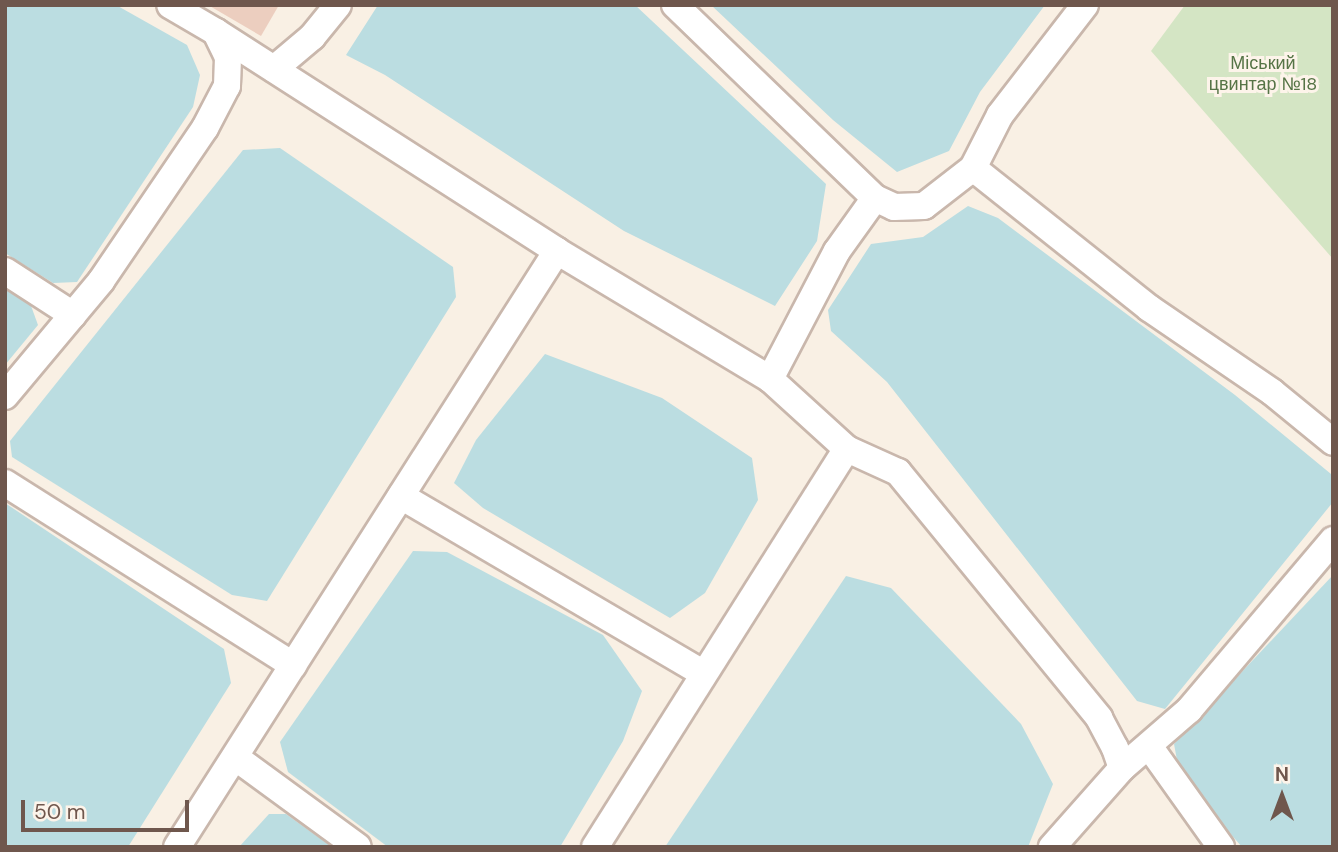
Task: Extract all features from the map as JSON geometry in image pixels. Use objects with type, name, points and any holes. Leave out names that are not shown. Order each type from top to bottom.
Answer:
[{"type":"lane","points":[[170,5],[556,251],[771,379],[847,449],[898,472],[1099,718],[1122,768]]},
{"type":"lane","points":[[274,69],[312,37],[338,5]]},
{"type":"lane","points":[[674,5],[876,198],[894,207],[924,206],[973,168],[1000,115],[1085,5]]},
{"type":"lane","points":[[5,396],[101,281],[205,128],[227,86],[228,57],[216,32]]},
{"type":"lane","points":[[973,168],[1149,308],[1272,392],[1333,442]]},
{"type":"lane","points":[[771,379],[837,251],[876,198]]},
{"type":"lane","points":[[177,847],[556,251]]},
{"type":"lane","points":[[5,271],[73,314]]},
{"type":"lane","points":[[595,847],[847,449]]},
{"type":"lane","points":[[5,484],[293,665]]},
{"type":"lane","points":[[401,496],[704,674]]},
{"type":"lane","points":[[1052,847],[1122,768],[1189,710],[1333,540]]},
{"type":"lane","points":[[1149,746],[1221,847]]},
{"type":"lane","points":[[234,757],[358,847]]},
{"type":"green space","name":"Міський цвинтар №18","points":[[1185,5],[1333,5],[1333,259],[1151,51]]},
{"type":"water","points":[[5,5],[116,5],[187,45],[200,75],[193,107],[77,282],[53,283],[5,253]]},
{"type":"water","points":[[378,5],[635,5],[826,184],[817,241],[775,306],[624,231],[385,75],[346,55]]},
{"type":"water","points":[[711,5],[1045,5],[980,92],[949,151],[897,172],[833,120]]},
{"type":"water","points":[[280,148],[453,267],[456,297],[267,601],[232,595],[12,457],[10,441],[243,150]]},
{"type":"water","points":[[968,206],[998,218],[1235,395],[1331,474],[1333,502],[1165,709],[1137,701],[887,382],[831,331],[828,310],[871,244],[923,237]]},
{"type":"water","points":[[5,288],[30,303],[38,325],[5,365]]},
{"type":"water","points":[[545,354],[662,398],[752,458],[758,500],[705,593],[670,618],[483,508],[454,483],[476,440]]},
{"type":"water","points":[[5,503],[224,649],[231,683],[128,847],[5,847]]},
{"type":"water","points":[[413,551],[447,552],[603,635],[642,691],[623,741],[560,847],[388,847],[288,772],[280,742]]},
{"type":"water","points":[[1333,575],[1333,847],[1242,847],[1180,776],[1174,744]]},
{"type":"water","points":[[846,576],[891,588],[1021,724],[1053,784],[1028,847],[665,847]]},
{"type":"water","points":[[269,814],[286,814],[332,847],[239,847]]},
{"type":"building","points":[[208,5],[279,5],[261,36]]}]
